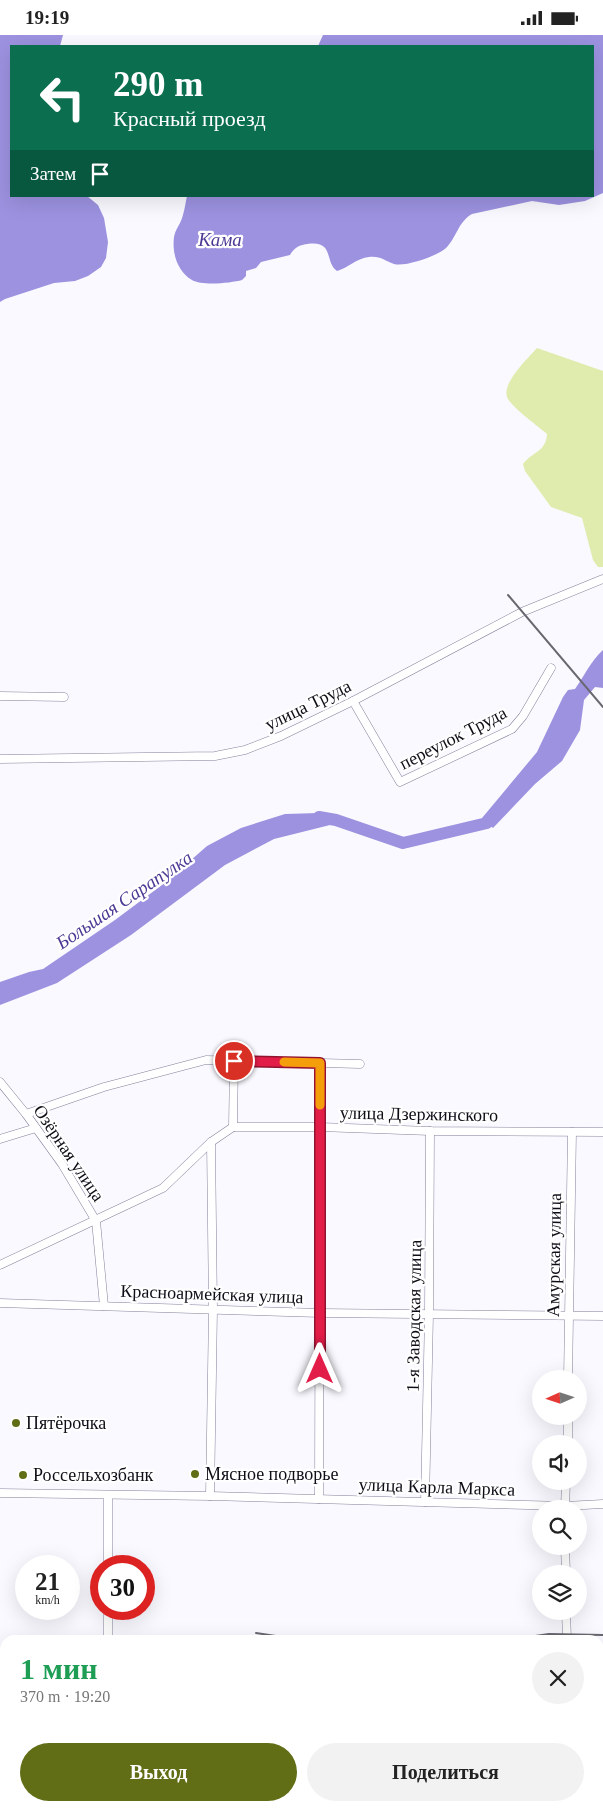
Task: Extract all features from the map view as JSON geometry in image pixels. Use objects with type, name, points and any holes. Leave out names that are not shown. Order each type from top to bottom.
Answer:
[{"type":"street","name":"улица Труда","points":[[0,759],[215,756],[245,750],[281,736],[353,701],[522,612],[603,579]]},
{"type":"street","name":"переулок Труда","points":[[353,701],[400,782],[512,729],[523,717],[551,668]]},
{"type":"street","points":[[0,697],[64,697]]},
{"type":"street","points":[[26,1114],[104,1087],[206,1060],[360,1064]]},
{"type":"street","points":[[0,1265],[163,1188],[211,1142],[233,1127],[234,1061]]},
{"type":"street","points":[[320,1063],[320,1499]]},
{"type":"street","name":"Озёрная улица","points":[[0,1082],[62,1164],[96,1221],[104,1306]]},
{"type":"street","name":"улица Дзержинского","points":[[233,1127],[603,1132]]},
{"type":"street","points":[[0,1139],[36,1128]]},
{"type":"street","name":"1-я Заводская улица","points":[[426,1502],[430,1131]]},
{"type":"street","name":"Амурская улица","points":[[568,1370],[572,1132]]},
{"type":"street","points":[[210,1496],[213,1310],[211,1142]]},
{"type":"street","name":"Красноармейская улица","points":[[0,1303],[320,1313],[603,1316]]},
{"type":"street","name":"улица Карла Маркса","points":[[0,1493],[210,1496],[532,1506]]},
{"type":"street","points":[[108,1496],[108,1555]]},
{"type":"street","name":"улица Карла Маркса","points":[[587,1505],[603,1504]]},
{"type":"street","points":[[108,1620],[108,1635]]},
{"type":"street","points":[[566,1620],[567,1635]]},
{"type":"green space","points":[[537,348],[603,371],[603,567],[598,567],[593,560],[582,518],[551,507],[525,471],[523,464],[542,448],[547,434],[513,406],[507,397],[506,391],[517,371]]},
{"type":"water","points":[[0,35],[63,35],[60,45],[10,45],[10,197],[88,197],[98,205],[104,218],[108,242],[106,258],[101,267],[88,276],[75,281],[54,283],[0,302]]},
{"type":"water","name":"Кама","points":[[323,35],[603,35],[603,193],[594,197],[594,45],[318,45]]},
{"type":"water","name":"Кама","points":[[187,197],[594,197],[585,201],[559,205],[532,201],[472,214],[467,217],[446,248],[421,260],[406,264],[399,265],[380,258],[369,257],[360,259],[337,271],[322,245],[307,244],[297,247],[290,255],[261,262],[256,268],[246,271],[246,276],[242,280],[224,283],[197,282],[187,276],[179,267],[174,249],[174,235],[182,217]]},
{"type":"water","points":[[603,650],[603,688],[595,687],[584,700],[580,730],[562,761],[535,784],[493,828],[482,818],[537,752],[563,697],[568,690],[575,689],[591,664]]},
{"type":"water","points":[[319,813],[336,818],[334,824],[274,839],[225,865],[131,935],[57,983],[0,1005],[0,982],[43,969],[115,920],[166,882],[207,846],[241,828],[285,814]]},
{"type":"waterway","name":"Большая Сарапулка","points":[[319,817],[336,820],[403,843],[487,823],[497,811]]},
{"type":"railway","points":[[508,595],[603,707]]},
{"type":"railway","points":[[256,1633],[269,1635]]},
{"type":"railway","points":[[542,1635],[603,1635]]},
{"type":"slow traffic","points":[[284,1062],[320,1063],[320,1105]]},
{"type":"place","name":"Пятёрочка","points":[[16,1423]]},
{"type":"place","name":"Мясное подворье","points":[[195,1474]]},
{"type":"place","name":"Россельхозбанк","points":[[23,1475]]},
{"type":"route","points":[[234,1061],[320,1063],[320,1369]]}]
